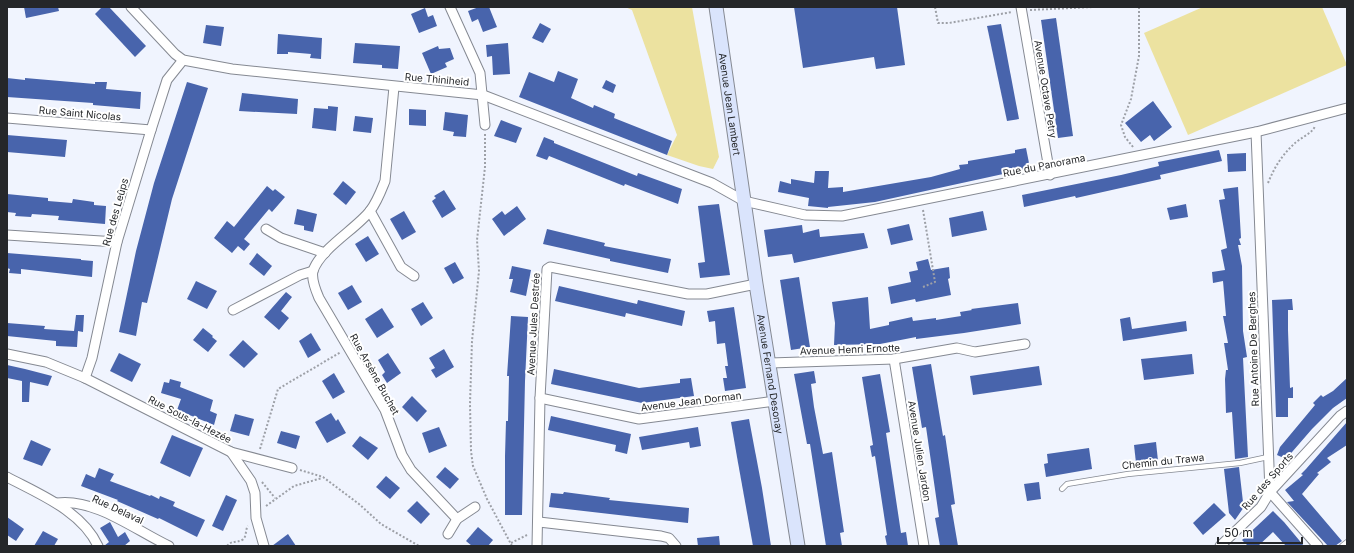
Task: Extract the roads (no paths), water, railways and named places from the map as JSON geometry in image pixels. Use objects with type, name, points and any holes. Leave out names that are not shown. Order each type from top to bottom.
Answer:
[{"type":"main road","name":"Avenue Jean Lambert","points":[[716,7],[744,201]]},
{"type":"main road","name":"Avenue Fernand Desonay","points":[[744,201],[798,546]]},
{"type":"street","name":"Rue Thiniheid","points":[[131,7],[175,54],[184,60],[220,68],[483,95],[712,183],[744,201]]},
{"type":"street","points":[[450,7],[480,73],[485,125]]},
{"type":"street","name":"Avenue Octave Petry","points":[[1022,8],[1050,175]]},
{"type":"street","name":"Rue des Leûps","points":[[85,378],[92,358],[117,242],[166,80],[184,60]]},
{"type":"street","points":[[233,310],[300,275],[313,272],[325,253],[370,211],[380,195],[385,181],[394,87]]},
{"type":"street","name":"Rue du Panorama","points":[[744,201],[805,215],[842,216],[1139,157],[1256,132],[1347,108]]},
{"type":"street","name":"Rue Saint Nicolas","points":[[7,118],[151,130]]},
{"type":"street","name":"Rue Antoine De Berghes","points":[[1256,132],[1270,492]]},
{"type":"street","points":[[370,211],[402,267],[414,276]]},
{"type":"street","points":[[266,229],[281,238],[325,253]]},
{"type":"street","points":[[7,235],[117,242]]},
{"type":"street","name":"Avenue Jules Destrée","points":[[537,546],[539,522],[540,398],[547,269],[550,266],[688,294],[706,294],[756,284]]},
{"type":"street","name":"Rue Arsène Buchet","points":[[313,272],[315,287],[319,298],[385,410],[402,455],[411,470],[457,519]]},
{"type":"street","name":"Avenue Henri Ernotte","points":[[770,363],[894,359],[957,348],[975,352],[1024,344]]},
{"type":"street","name":"Rue Sous-la-Hezée","points":[[7,354],[46,362],[85,378],[231,452],[292,468]]},
{"type":"street","name":"Avenue Julien Jardon","points":[[894,359],[924,546]]},
{"type":"street","name":"Avenue Jean Dorman","points":[[540,398],[639,419],[775,401]]},
{"type":"street","name":"Rue des Sports","points":[[1220,546],[1261,507],[1270,492],[1340,416],[1347,411]]},
{"type":"street","points":[[231,452],[251,481],[255,493],[256,518],[264,546]]},
{"type":"street","points":[[7,477],[57,503],[81,523],[94,537],[98,546]]},
{"type":"street","points":[[1270,492],[1318,546]]},
{"type":"street","name":"Rue Delaval","points":[[57,503],[70,501],[97,509],[168,546]]},
{"type":"street","points":[[448,534],[457,519],[475,507]]},
{"type":"street","points":[[539,522],[661,536],[669,538],[676,546]]},
{"type":"lane","name":"Chemin du Trawa","points":[[1062,490],[1067,484],[1128,474],[1240,463],[1268,457]]},
{"type":"lane","points":[[1342,546],[1347,542]]}]
